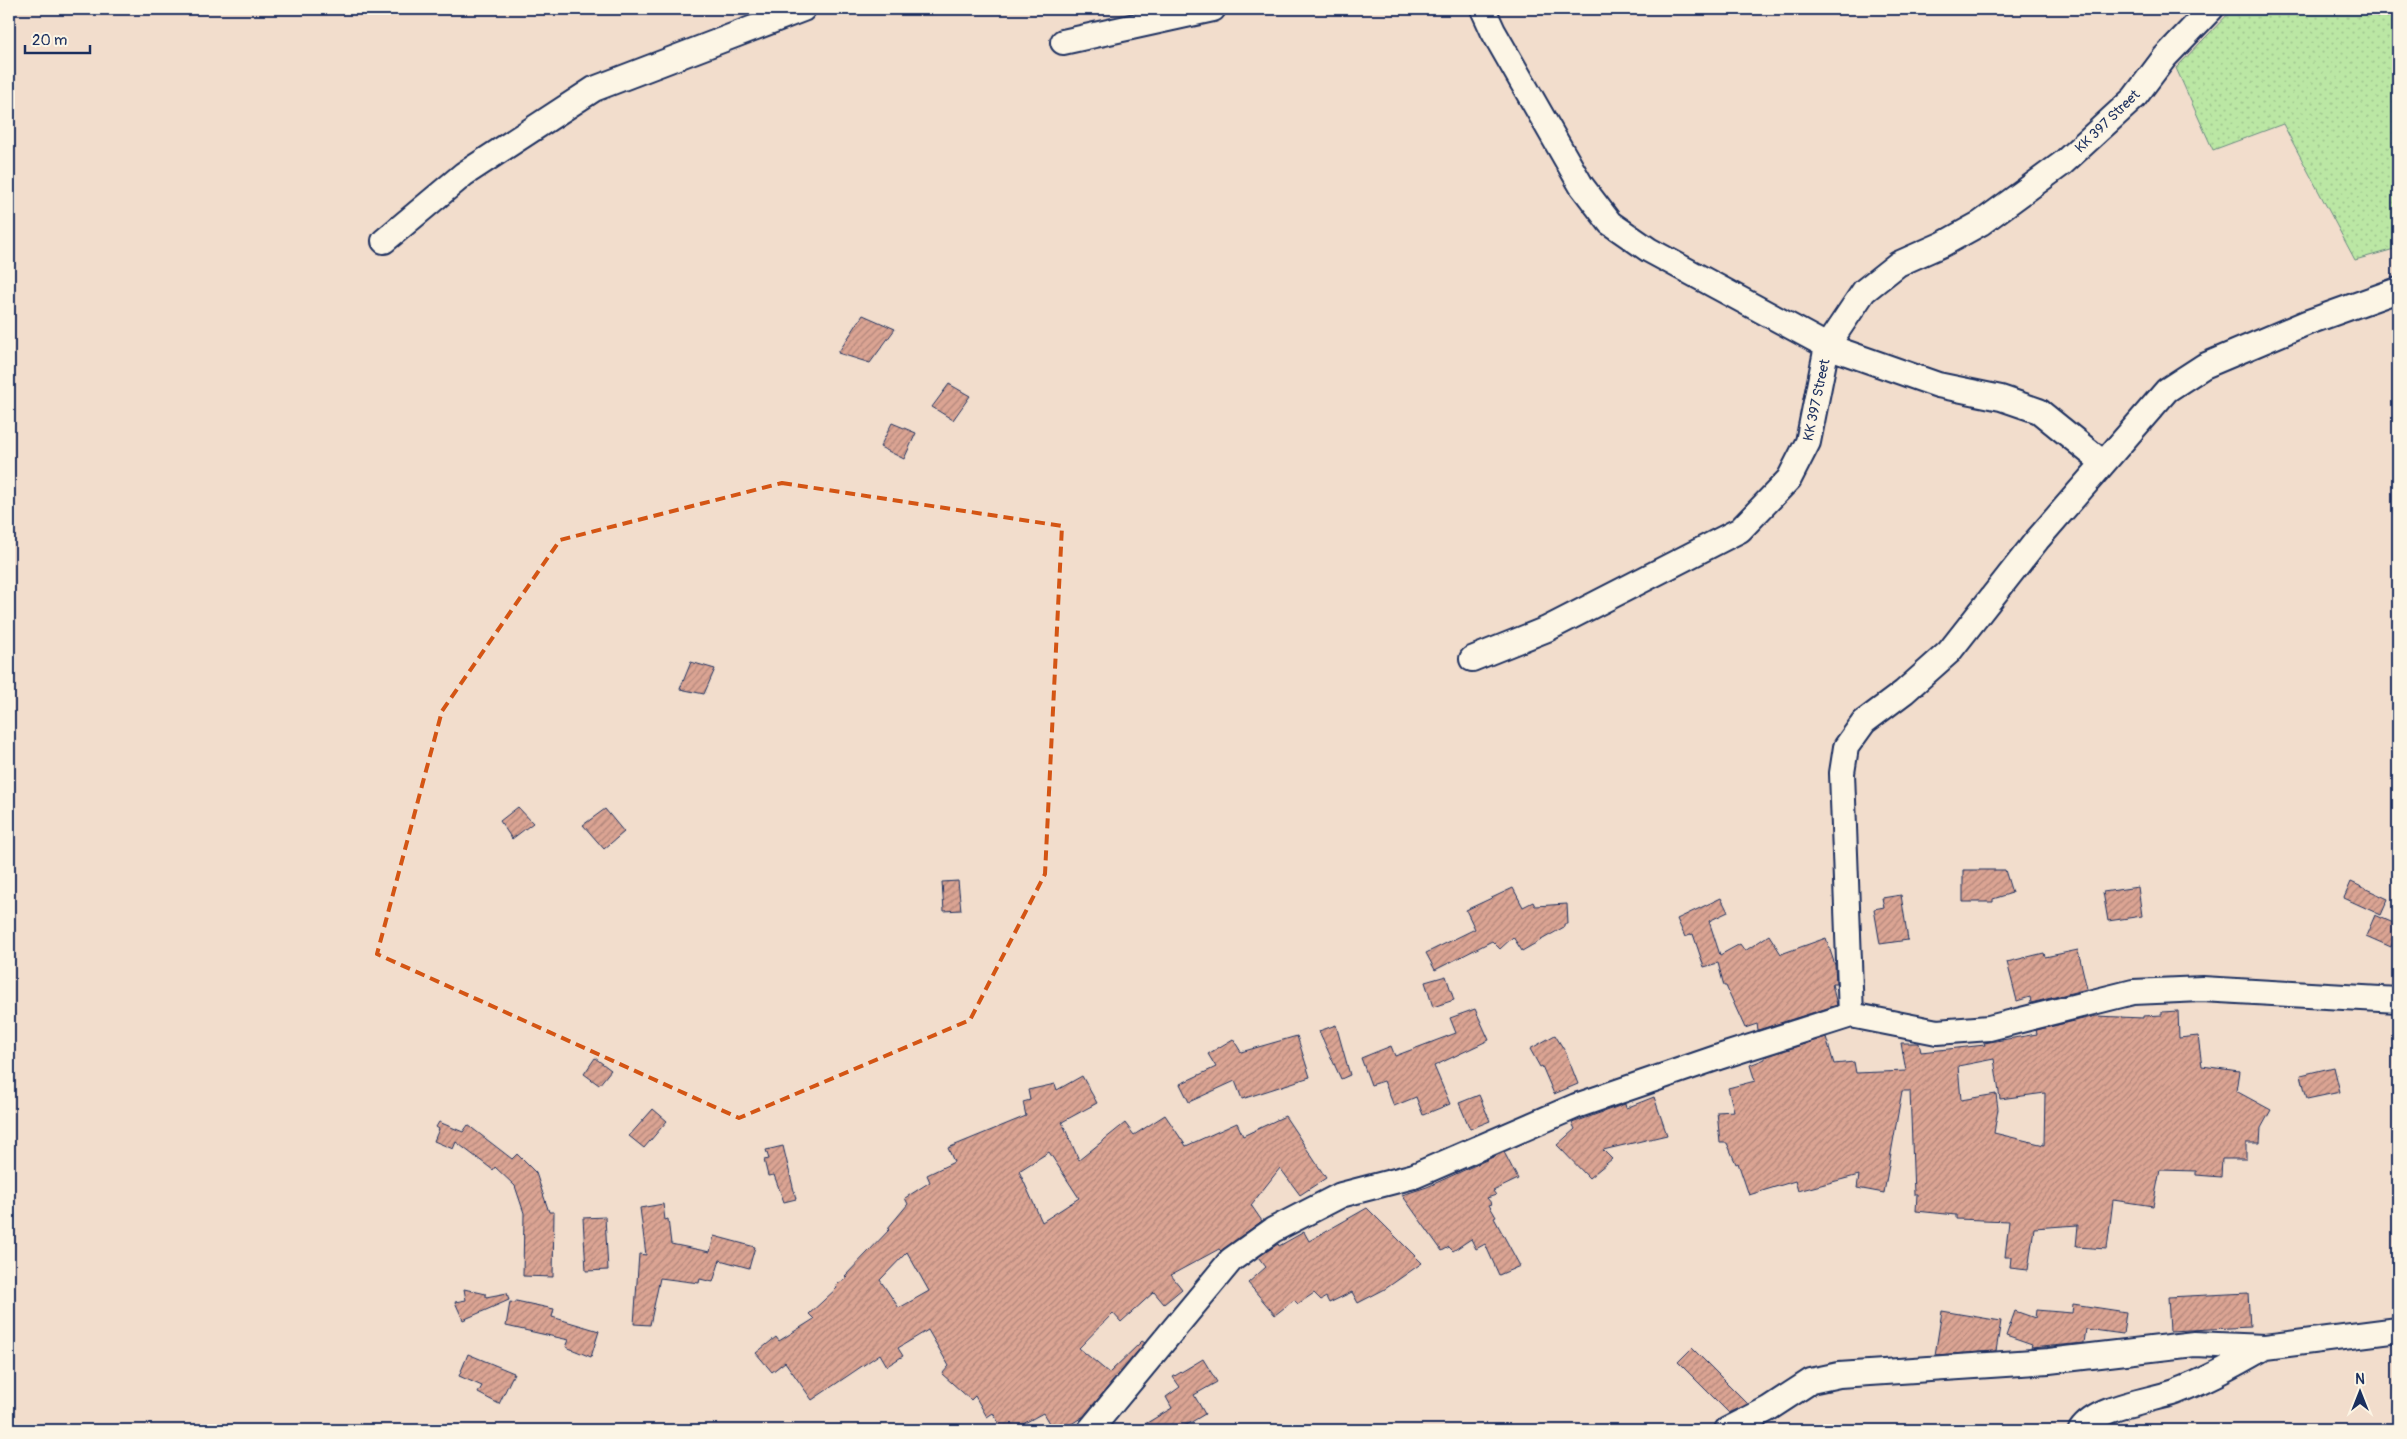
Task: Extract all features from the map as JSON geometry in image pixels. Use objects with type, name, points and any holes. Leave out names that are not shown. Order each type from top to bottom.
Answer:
[{"type":"street","points":[[384,241],[464,174],[594,89],[803,9]]},
{"type":"street","points":[[1063,42],[1214,9]]},
{"type":"street","points":[[1483,9],[1493,31],[1581,185],[1610,223],[1649,250],[1827,346],[1938,385],[2001,398],[2039,411],[2102,462]]},
{"type":"street","name":"KK 397 Street","points":[[1472,659],[1547,628],[1740,530],[1789,479],[1808,442],[1827,346],[1864,291],[1898,264],[1944,244],[1982,223],[2063,163],[2134,98],[2165,57],[2211,9]]},
{"type":"street","points":[[1851,1015],[1842,773],[1846,747],[1864,722],[1904,692],[1949,652],[2102,462],[2167,390],[2204,366],[2306,323],[2398,290]]},
{"type":"street","points":[[1090,1430],[1230,1260],[1273,1230],[1341,1195],[1414,1176],[1576,1106],[1851,1015],[1937,1032],[1989,1028],[2133,992],[2202,989],[2398,1000]]},
{"type":"street","points":[[1727,1430],[1768,1409],[1811,1381],[1839,1374],[2049,1361],[2194,1344],[2265,1347],[2398,1330]]},
{"type":"street","points":[[2081,1430],[2087,1421],[2114,1410],[2175,1392],[2232,1367],[2265,1347]]},
{"type":"highlighted area","points":[[782,483],[1062,526],[1045,874],[970,1020],[739,1118],[377,954],[442,711],[560,540]]},
{"type":"green space","points":[[2233,9],[2398,9],[2398,248],[2355,260],[2283,124],[2213,150],[2176,68]]},
{"type":"building","points":[[863,315],[895,329],[870,363],[838,353]]},
{"type":"building","points":[[949,384],[970,396],[953,420],[932,407]]},
{"type":"building","points":[[892,423],[916,433],[904,459],[880,447]]},
{"type":"building","points":[[691,662],[715,669],[704,694],[680,689]]},
{"type":"building","points":[[518,807],[533,823],[512,839],[500,821]]},
{"type":"building","points":[[605,809],[624,832],[604,849],[583,825]]},
{"type":"building","points":[[1963,870],[2005,870],[2012,893],[1993,899],[1993,902],[1963,902]]},
{"type":"building","points":[[958,881],[961,910],[944,911],[942,882]]},
{"type":"building","points":[[2351,882],[2388,899],[2381,915],[2344,898]]},
{"type":"building","points":[[2138,887],[2142,916],[2108,921],[2103,892]]},
{"type":"building","points":[[1513,888],[1523,907],[1533,902],[1535,906],[1567,904],[1568,924],[1564,924],[1564,927],[1522,951],[1513,937],[1500,949],[1492,941],[1435,970],[1426,953],[1475,929],[1466,910]]},
{"type":"building","points":[[1901,895],[1908,940],[1880,944],[1874,909],[1884,907],[1882,898]]},
{"type":"building","points":[[1721,898],[1728,912],[1709,921],[1720,955],[1740,944],[1745,951],[1769,935],[1781,954],[1826,938],[1835,965],[1836,984],[1832,984],[1837,1005],[1758,1030],[1757,1024],[1745,1028],[1726,986],[1724,986],[1718,963],[1704,967],[1693,934],[1685,937],[1677,919]]},
{"type":"building","points":[[2375,915],[2398,925],[2391,947],[2366,936]]},
{"type":"building","points":[[2078,950],[2087,989],[2031,1003],[2030,997],[2017,1001],[2007,962],[2044,953],[2045,957]]},
{"type":"building","points":[[1446,976],[1454,1000],[1433,1007],[1425,982]]},
{"type":"building","points":[[1475,1009],[1489,1040],[1434,1066],[1450,1104],[1423,1115],[1416,1097],[1394,1106],[1384,1081],[1371,1085],[1361,1058],[1391,1046],[1395,1056],[1456,1033],[1450,1018]]},
{"type":"building","points":[[2178,1011],[2179,1038],[2198,1036],[2202,1066],[2239,1071],[2236,1091],[2271,1110],[2261,1128],[2260,1143],[2246,1143],[2246,1159],[2222,1159],[2221,1177],[2196,1175],[2196,1171],[2160,1170],[2153,1206],[2113,1200],[2107,1249],[2076,1247],[2078,1225],[2034,1228],[2028,1270],[2010,1268],[2011,1257],[2005,1257],[2009,1221],[1956,1219],[1956,1215],[1916,1211],[1917,1194],[1914,1194],[1910,1091],[1902,1091],[1884,1193],[1857,1188],[1859,1175],[1798,1191],[1795,1181],[1749,1195],[1738,1163],[1736,1164],[1727,1143],[1720,1143],[1717,1112],[1734,1111],[1728,1088],[1755,1081],[1750,1065],[1765,1059],[1765,1057],[1826,1037],[1834,1064],[1854,1062],[1856,1073],[1906,1071],[1901,1043],[1919,1043],[1921,1052],[1985,1045],[1984,1043],[2037,1034],[2036,1030],[2096,1016],[2143,1018],[2143,1016],[2162,1015],[2162,1012]],"holes":[[[1994,1059],[2000,1099],[2045,1093],[2044,1145],[1994,1133],[1998,1109],[1996,1094],[1961,1100],[1958,1066]]]},
{"type":"building","points":[[1336,1025],[1350,1075],[1341,1079],[1319,1031]]},
{"type":"building","points":[[1555,1035],[1566,1053],[1578,1084],[1554,1094],[1542,1066],[1540,1067],[1530,1049]]},
{"type":"building","points":[[1297,1036],[1310,1077],[1242,1099],[1235,1081],[1189,1102],[1180,1084],[1216,1067],[1208,1054],[1233,1039],[1241,1052]]},
{"type":"building","points":[[595,1058],[611,1070],[599,1085],[584,1074]]},
{"type":"building","points":[[2334,1067],[2340,1092],[2307,1099],[2301,1075]]},
{"type":"building","points":[[1082,1076],[1097,1103],[1062,1122],[1079,1160],[1125,1123],[1134,1135],[1165,1115],[1186,1146],[1237,1123],[1243,1136],[1285,1116],[1326,1178],[1300,1195],[1280,1168],[1251,1205],[1262,1221],[1221,1251],[1219,1249],[1171,1275],[1182,1289],[1164,1304],[1154,1292],[1121,1322],[1113,1313],[1079,1348],[1109,1373],[1142,1341],[1145,1343],[1084,1416],[1062,1430],[1053,1430],[1043,1413],[1012,1430],[1003,1430],[993,1413],[987,1417],[975,1396],[971,1400],[942,1374],[949,1366],[928,1330],[898,1348],[903,1356],[887,1366],[880,1354],[812,1400],[785,1362],[772,1372],[756,1353],[776,1337],[779,1341],[814,1319],[809,1314],[837,1288],[836,1285],[847,1278],[845,1276],[890,1229],[888,1228],[908,1204],[905,1198],[930,1182],[927,1175],[954,1162],[948,1148],[1026,1116],[1023,1102],[1030,1100],[1028,1090],[1055,1084],[1057,1090]],"holes":[[[1049,1152],[1079,1198],[1042,1222],[1019,1171]],[[907,1252],[929,1291],[899,1308],[880,1280]]]},
{"type":"building","points":[[1479,1095],[1490,1121],[1470,1129],[1459,1103]]},
{"type":"building","points":[[1654,1097],[1667,1135],[1603,1150],[1612,1159],[1589,1178],[1557,1145],[1575,1129],[1572,1123],[1625,1104],[1626,1108]]},
{"type":"building","points":[[653,1109],[667,1121],[644,1148],[629,1136]]},
{"type":"building","points":[[439,1122],[463,1132],[468,1125],[512,1159],[517,1154],[536,1173],[549,1212],[554,1212],[553,1277],[523,1276],[524,1213],[515,1186],[495,1167],[493,1170],[456,1142],[453,1149],[434,1141],[439,1129],[436,1127]]},
{"type":"building","points":[[783,1146],[796,1199],[784,1202],[774,1175],[768,1176],[764,1160],[769,1159],[766,1150]]},
{"type":"building","points":[[1504,1152],[1518,1179],[1493,1191],[1496,1195],[1487,1198],[1492,1204],[1489,1205],[1496,1217],[1494,1218],[1520,1266],[1499,1275],[1485,1244],[1476,1249],[1471,1239],[1453,1251],[1449,1247],[1442,1251],[1402,1195],[1427,1187]]},
{"type":"building","points":[[663,1204],[665,1220],[668,1219],[671,1244],[710,1252],[714,1236],[755,1247],[749,1268],[720,1260],[713,1282],[700,1279],[699,1283],[660,1278],[650,1325],[634,1324],[639,1254],[646,1255],[640,1208]]},
{"type":"building","points":[[1367,1208],[1422,1263],[1385,1289],[1358,1303],[1352,1292],[1329,1303],[1326,1297],[1321,1300],[1314,1293],[1298,1304],[1294,1300],[1275,1315],[1248,1283],[1266,1267],[1258,1257],[1278,1244],[1279,1246],[1304,1232],[1309,1241]]},
{"type":"building","points":[[605,1217],[608,1270],[586,1271],[583,1218]]},
{"type":"building","points":[[464,1289],[486,1294],[486,1297],[507,1293],[509,1300],[463,1320],[455,1302],[466,1300]]},
{"type":"building","points":[[2248,1293],[2250,1327],[2170,1331],[2168,1297]]},
{"type":"building","points":[[516,1301],[554,1309],[552,1317],[599,1331],[591,1357],[566,1347],[569,1340],[506,1326],[510,1302],[516,1303]]},
{"type":"building","points":[[2073,1304],[2126,1312],[2123,1334],[2086,1329],[2084,1343],[2031,1348],[2032,1345],[2006,1336],[2015,1311],[2035,1318],[2036,1310],[2072,1313]]},
{"type":"building","points":[[1942,1311],[2001,1321],[1996,1351],[1935,1355]]},
{"type":"building","points":[[1692,1348],[1748,1404],[1729,1413],[1678,1362]]},
{"type":"building","points":[[468,1354],[514,1373],[499,1404],[478,1393],[482,1386],[459,1376]]},
{"type":"building","points":[[1203,1359],[1217,1382],[1194,1395],[1205,1414],[1178,1430],[1135,1430],[1172,1408],[1166,1397],[1180,1387],[1173,1377]]}]
